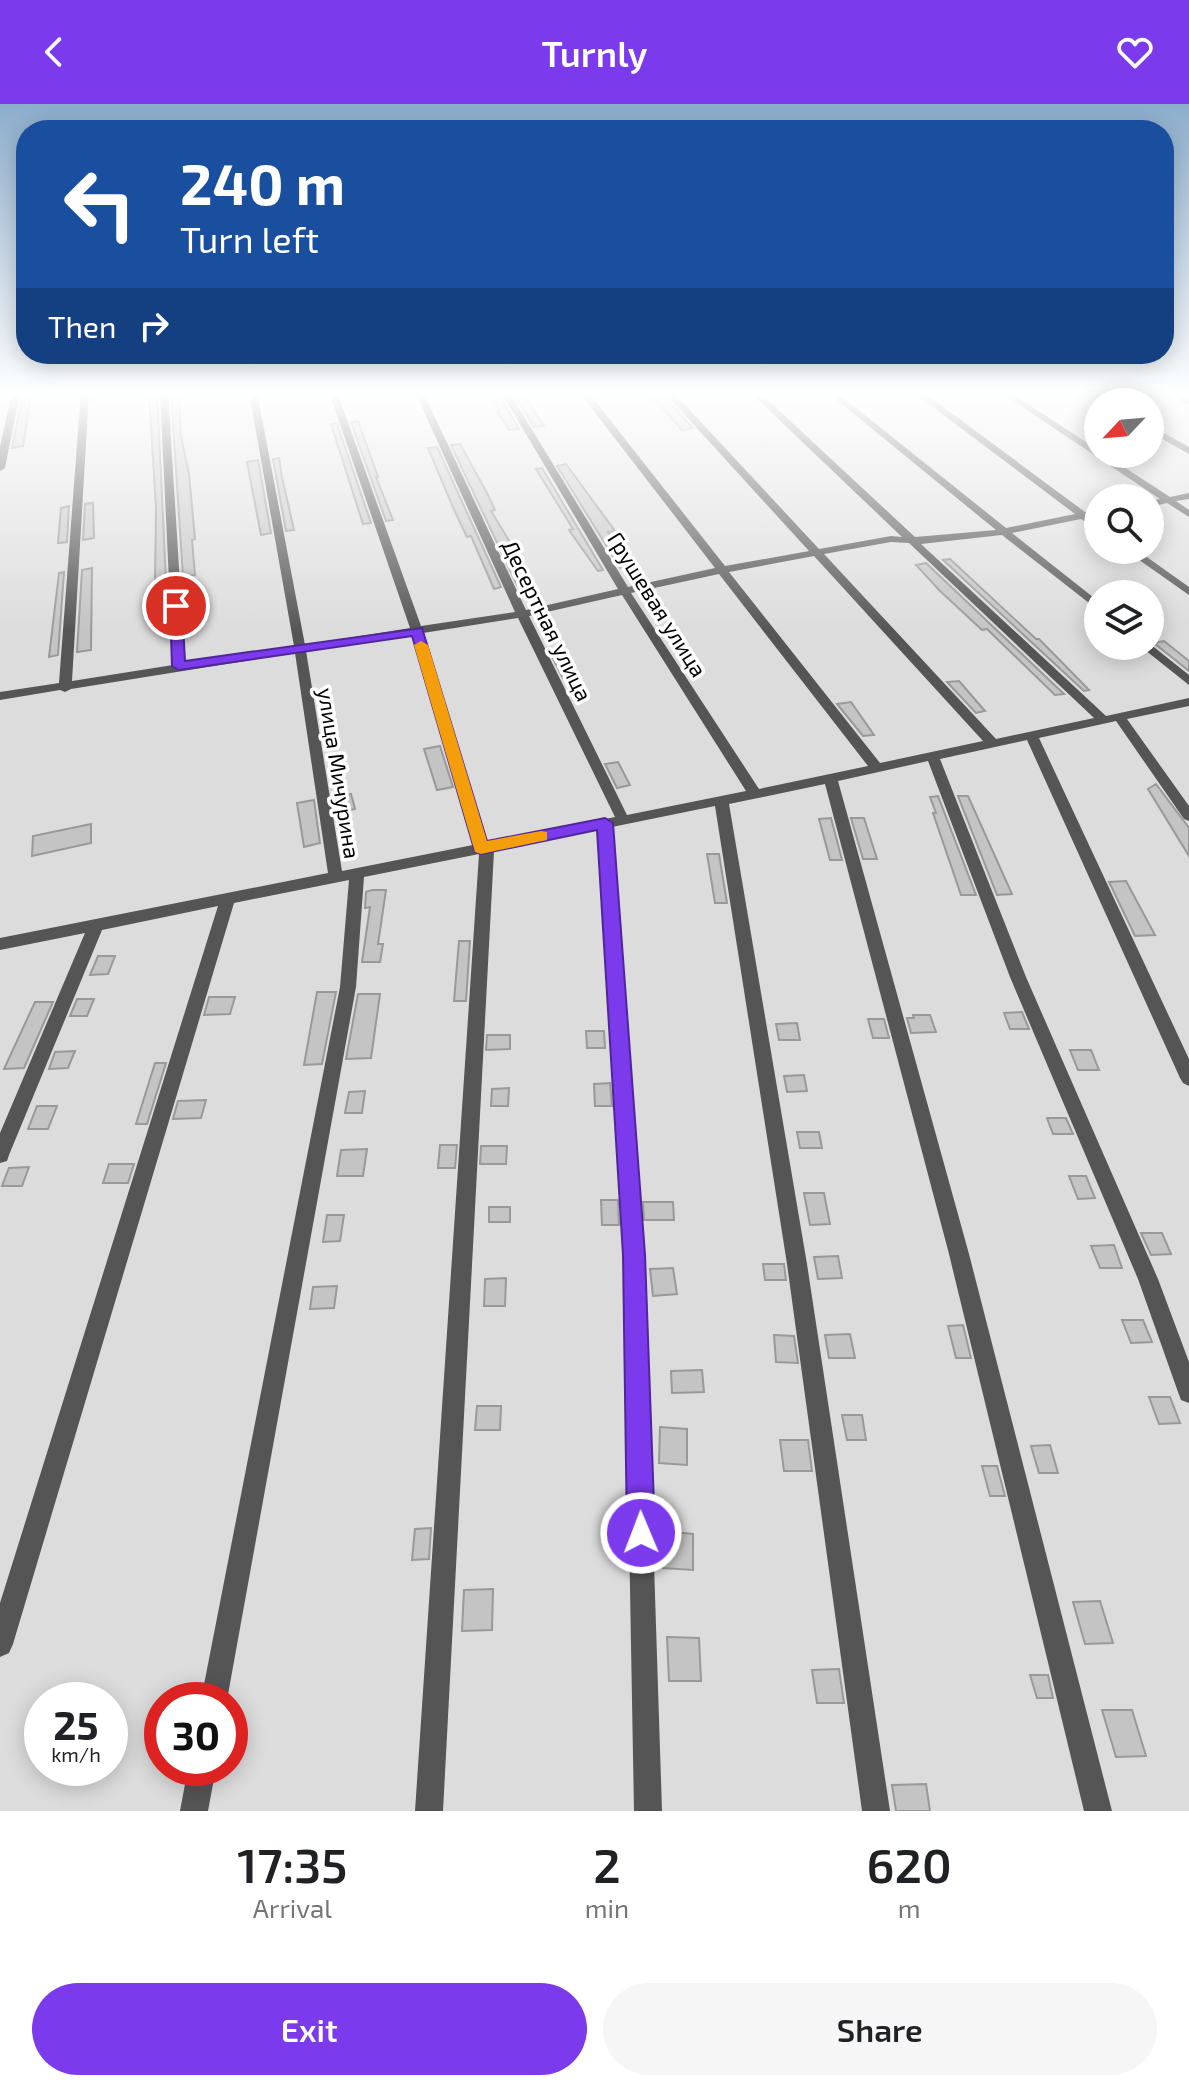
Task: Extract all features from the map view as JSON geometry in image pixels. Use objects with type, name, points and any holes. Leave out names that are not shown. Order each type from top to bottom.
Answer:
[{"type":"street","points":[[65,688],[80,472]]},
{"type":"street","points":[[168,472],[179,666]]},
{"type":"street","name":"улица Мичурина","points":[[217,1682],[348,987],[346,875],[268,472]]},
{"type":"street","points":[[361,472],[417,631],[484,848],[429,1811]]},
{"type":"street","name":"Десертная улица","points":[[456,472],[614,822]]},
{"type":"street","name":"Грушевая улица","points":[[553,472],[626,593],[755,794]]},
{"type":"street","points":[[645,472],[877,768]]},
{"type":"street","points":[[742,472],[993,744]]},
{"type":"street","points":[[840,472],[1102,719]]},
{"type":"street","points":[[928,472],[1084,595]]},
{"type":"street","points":[[1024,472],[1082,515]]},
{"type":"street","points":[[1124,472],[1189,514]]},
{"type":"street","points":[[1164,502],[1189,496]]},
{"type":"street","points":[[0,696],[522,614],[721,570],[891,539],[915,542],[1007,532],[1082,515]]},
{"type":"street","points":[[1150,564],[1189,592]]},
{"type":"street","points":[[1163,660],[1189,681]]},
{"type":"street","points":[[0,944],[755,794],[1189,702]]},
{"type":"street","points":[[1119,716],[1189,816]]},
{"type":"street","points":[[1032,736],[1189,1078]]},
{"type":"street","points":[[933,757],[1018,977],[1148,1279],[1189,1392]]},
{"type":"street","points":[[830,778],[959,1254],[1098,1811]]},
{"type":"street","points":[[721,800],[799,1279],[876,1811]]},
{"type":"street","points":[[614,822],[634,1255],[648,1811]]},
{"type":"street","points":[[0,1644],[228,899]]},
{"type":"street","points":[[0,1155],[96,925]]},
{"type":"street","points":[[194,1811],[199,1786]]},
{"type":"shaded area","points":[[0,472],[1189,472],[1189,1811],[0,1811]]},
{"type":"building","points":[[154,472],[161,472],[166,580],[155,581]]},
{"type":"building","points":[[176,472],[189,472],[195,539],[192,540],[195,575],[183,577]]},
{"type":"building","points":[[249,472],[260,472],[271,533],[261,535]]},
{"type":"building","points":[[275,472],[281,472],[294,530],[286,531]]},
{"type":"building","points":[[346,472],[353,472],[371,523],[363,524]]},
{"type":"building","points":[[369,472],[376,472],[378,477],[393,520],[386,521]]},
{"type":"building","points":[[438,472],[448,472],[501,587],[494,589],[471,536],[467,537]]},
{"type":"building","points":[[464,472],[475,472],[495,510],[491,511],[524,565],[520,565],[530,583],[517,585]]},
{"type":"building","points":[[538,472],[544,472],[603,570],[598,571],[569,530],[573,529]]},
{"type":"building","points":[[560,472],[572,472],[615,531],[608,532],[630,566],[620,568]]},
{"type":"building","points":[[93,503],[94,538],[83,540],[85,504]]},
{"type":"building","points":[[69,506],[67,542],[58,543],[61,508]]},
{"type":"building","points":[[950,559],[1039,639],[1089,690],[1084,691],[943,560]]},
{"type":"building","points":[[926,563],[1064,694],[1055,695],[987,629],[982,630],[940,591],[916,565]]},
{"type":"building","points":[[92,568],[91,650],[77,652],[82,570]]},
{"type":"building","points":[[64,572],[58,655],[49,657],[59,573]]},
{"type":"building","points":[[1164,641],[1189,661],[1189,671],[1164,651]]},
{"type":"building","points":[[564,648],[578,675],[563,678],[549,651]]},
{"type":"building","points":[[959,681],[985,711],[976,713],[947,682]]},
{"type":"building","points":[[851,702],[874,735],[863,736],[837,704]]},
{"type":"building","points":[[440,746],[453,787],[437,790],[424,749]]},
{"type":"building","points":[[618,762],[630,785],[617,788],[605,764]]},
{"type":"building","points":[[1156,784],[1189,828],[1189,856],[1148,789]]},
{"type":"building","points":[[351,794],[355,809],[336,813],[333,797]]},
{"type":"building","points":[[938,796],[976,895],[961,895],[933,813],[936,813],[930,797]]},
{"type":"building","points":[[958,796],[968,796],[1012,894],[997,895]]},
{"type":"building","points":[[314,800],[320,843],[304,847],[297,803]]},
{"type":"building","points":[[831,818],[842,860],[830,860],[819,819]]},
{"type":"building","points":[[851,818],[864,818],[877,859],[863,859]]},
{"type":"building","points":[[91,824],[91,843],[32,856],[33,836]]},
{"type":"building","points":[[707,854],[719,854],[727,903],[715,903]]},
{"type":"building","points":[[1126,881],[1155,935],[1135,936],[1109,882]]},
{"type":"building","points":[[386,890],[378,944],[383,944],[380,962],[362,962],[370,907],[365,908],[366,892]]},
{"type":"building","points":[[459,941],[470,941],[466,1001],[454,1001]]},
{"type":"building","points":[[98,956],[115,956],[108,974],[90,975]]},
{"type":"building","points":[[317,992],[336,992],[322,1064],[304,1065]]},
{"type":"building","points":[[358,994],[380,994],[371,1058],[346,1059]]},
{"type":"building","points":[[209,997],[235,997],[230,1014],[204,1015]]},
{"type":"building","points":[[77,999],[94,999],[87,1016],[70,1016]]},
{"type":"building","points":[[35,1002],[53,1002],[24,1068],[4,1069]]},
{"type":"building","points":[[1022,1012],[1029,1029],[1010,1029],[1004,1013]]},
{"type":"building","points":[[913,1015],[930,1015],[936,1032],[911,1033],[907,1018],[914,1018]]},
{"type":"building","points":[[868,1019],[884,1019],[889,1038],[873,1038]]},
{"type":"building","points":[[797,1023],[800,1040],[779,1040],[776,1024]]},
{"type":"building","points":[[586,1031],[604,1031],[605,1048],[587,1048]]},
{"type":"building","points":[[487,1035],[510,1035],[510,1049],[486,1050]]},
{"type":"building","points":[[1070,1050],[1091,1050],[1099,1070],[1078,1070]]},
{"type":"building","points":[[75,1051],[68,1068],[49,1069],[55,1052]]},
{"type":"building","points":[[155,1063],[166,1063],[147,1124],[136,1124]]},
{"type":"building","points":[[804,1075],[807,1091],[787,1092],[784,1076]]},
{"type":"building","points":[[610,1083],[612,1106],[595,1106],[594,1084]]},
{"type":"building","points":[[509,1088],[508,1106],[491,1106],[492,1089]]},
{"type":"building","points":[[365,1091],[362,1113],[345,1113],[349,1092]]},
{"type":"building","points":[[206,1100],[201,1118],[173,1119],[178,1101]]},
{"type":"building","points":[[37,1106],[57,1106],[48,1129],[28,1129]]},
{"type":"building","points":[[1047,1118],[1066,1118],[1073,1134],[1053,1134]]},
{"type":"building","points":[[797,1132],[819,1132],[822,1148],[800,1148]]},
{"type":"building","points":[[440,1145],[457,1145],[455,1168],[438,1168]]},
{"type":"building","points":[[481,1146],[507,1146],[506,1164],[480,1164]]},
{"type":"building","points":[[367,1149],[363,1176],[337,1176],[341,1150]]},
{"type":"building","points":[[109,1164],[134,1164],[128,1183],[103,1183]]},
{"type":"building","points":[[29,1167],[22,1186],[2,1186],[9,1168]]},
{"type":"building","points":[[1069,1176],[1086,1176],[1095,1198],[1078,1199]]},
{"type":"building","points":[[804,1193],[824,1193],[830,1224],[810,1225]]},
{"type":"building","points":[[601,1200],[618,1200],[619,1225],[602,1225]]},
{"type":"building","points":[[643,1202],[673,1202],[674,1220],[644,1220]]},
{"type":"building","points":[[489,1207],[510,1207],[510,1222],[489,1222]]},
{"type":"building","points":[[327,1215],[344,1215],[340,1241],[323,1242]]},
{"type":"building","points":[[1141,1233],[1162,1233],[1171,1254],[1151,1255]]},
{"type":"building","points":[[1114,1245],[1122,1268],[1100,1268],[1091,1246]]},
{"type":"building","points":[[838,1256],[842,1278],[818,1279],[814,1257]]},
{"type":"building","points":[[763,1264],[784,1264],[786,1280],[765,1280]]},
{"type":"building","points":[[673,1268],[677,1294],[653,1296],[650,1269]]},
{"type":"building","points":[[506,1278],[505,1306],[484,1306],[485,1279]]},
{"type":"building","points":[[337,1286],[334,1308],[310,1309],[313,1287]]},
{"type":"building","points":[[1122,1320],[1143,1320],[1152,1342],[1131,1343]]},
{"type":"building","points":[[963,1325],[971,1358],[956,1358],[948,1326]]},
{"type":"building","points":[[850,1334],[855,1358],[829,1358],[825,1335]]},
{"type":"building","points":[[774,1335],[794,1336],[798,1363],[776,1362]]},
{"type":"building","points":[[702,1370],[704,1392],[672,1393],[671,1371]]},
{"type":"building","points":[[1149,1397],[1170,1397],[1180,1423],[1159,1424]]},
{"type":"building","points":[[477,1406],[501,1406],[500,1430],[475,1430]]},
{"type":"building","points":[[842,1415],[862,1415],[866,1440],[847,1440]]},
{"type":"building","points":[[660,1427],[687,1429],[687,1465],[659,1463]]},
{"type":"building","points":[[780,1440],[808,1440],[812,1471],[784,1471]]},
{"type":"building","points":[[1050,1445],[1058,1473],[1039,1473],[1031,1446]]},
{"type":"building","points":[[982,1466],[997,1466],[1005,1496],[990,1496]]},
{"type":"building","points":[[431,1528],[429,1559],[412,1560],[415,1529]]},
{"type":"building","points":[[663,1531],[693,1534],[693,1570],[663,1568]]},
{"type":"building","points":[[493,1589],[492,1630],[462,1631],[464,1590]]},
{"type":"building","points":[[1100,1601],[1113,1643],[1085,1644],[1073,1602]]},
{"type":"building","points":[[667,1637],[699,1638],[701,1681],[669,1681]]},
{"type":"building","points":[[839,1669],[844,1703],[817,1703],[812,1670]]},
{"type":"building","points":[[1030,1675],[1048,1675],[1053,1698],[1037,1698]]},
{"type":"building","points":[[1102,1710],[1132,1710],[1146,1756],[1116,1757]]},
{"type":"building","points":[[926,1784],[930,1811],[896,1811],[892,1785]]},
{"type":"slow traffic","points":[[421,645],[481,848],[541,836]]},
{"type":"route","points":[[176,606],[179,666],[417,631],[481,848],[605,823],[634,1255],[641,1533]]}]
